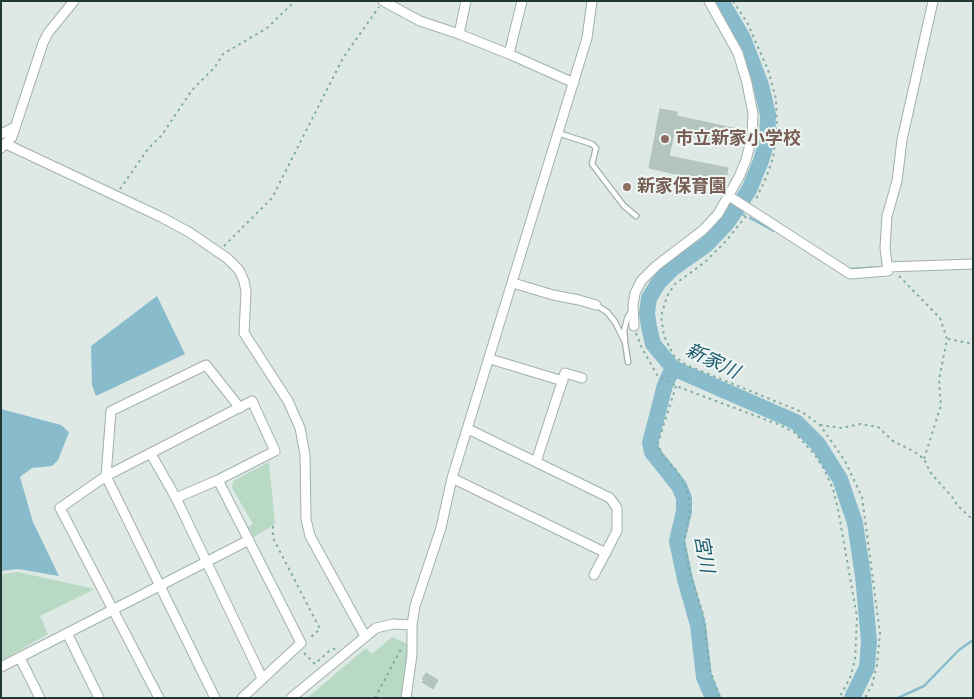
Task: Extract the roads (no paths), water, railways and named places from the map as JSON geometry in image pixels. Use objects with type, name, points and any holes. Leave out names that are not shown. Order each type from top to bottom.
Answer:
[{"type":"street","points":[[74,1],[43,42],[12,137],[4,146],[182,228],[218,252],[239,270],[246,292],[244,333],[288,401],[300,428],[305,455],[306,519],[310,536],[364,636]]},
{"type":"street","points":[[383,1],[420,21],[509,54],[574,84]]},
{"type":"street","points":[[459,34],[466,1]]},
{"type":"street","points":[[509,54],[522,1]]},
{"type":"street","points":[[406,698],[412,655],[412,625],[416,606],[441,528],[452,478],[574,84],[587,38],[592,1]]},
{"type":"street","points":[[634,326],[633,305],[635,293],[642,281],[656,266],[703,230],[718,214],[746,160],[752,137],[753,114],[747,83],[738,53],[709,1]]},
{"type":"street","points":[[888,269],[885,248],[887,216],[897,181],[902,140],[933,1]]},
{"type":"street","points":[[1,134],[15,126]]},
{"type":"street","points":[[729,196],[850,274],[888,269],[973,264]]},
{"type":"street","points":[[513,283],[553,296],[596,305]]},
{"type":"street","points":[[490,359],[563,381]]},
{"type":"street","points":[[215,698],[106,476],[111,411],[206,365],[240,408]]},
{"type":"street","points":[[536,462],[565,373],[582,378]]},
{"type":"street","points":[[158,698],[60,508],[106,476],[252,401],[275,451],[218,480],[176,498]]},
{"type":"street","points":[[468,429],[610,498],[617,508],[617,531],[594,575]]},
{"type":"street","points":[[151,454],[176,498],[262,678]]},
{"type":"street","points":[[452,478],[606,553]]},
{"type":"street","points":[[218,480],[301,646],[262,678],[242,698]]},
{"type":"street","points":[[1,667],[249,540]]},
{"type":"street","points":[[291,698],[376,628],[393,624],[412,625]]},
{"type":"street","points":[[67,633],[99,698]]},
{"type":"street","points":[[20,658],[40,698]]},
{"type":"lane","points":[[558,133],[592,144],[596,148],[592,164],[624,206],[636,216]]},
{"type":"lane","points":[[596,305],[607,312],[616,322],[626,342]]},
{"type":"lane","points":[[628,362],[624,331],[633,305]]},
{"type":"water","points":[[157,296],[185,354],[96,396],[92,385],[91,346]]},
{"type":"water","points":[[1,409],[61,425],[69,432],[58,460],[52,466],[32,468],[20,477],[33,522],[59,576],[18,569],[1,571]]},
{"type":"waterway","name":"宮川","points":[[721,1],[743,38],[761,85],[768,115],[767,140],[749,190],[727,223],[706,245],[672,269],[659,282],[649,298],[647,313],[649,327],[653,344],[673,368],[796,422],[818,444],[840,479],[855,523],[863,576],[869,641],[867,667],[852,698]]},
{"type":"waterway","points":[[736,211],[744,215]]},
{"type":"waterway","points":[[750,218],[774,231]]},
{"type":"waterway","points":[[850,269],[882,267]]},
{"type":"waterway","name":"宮川","points":[[673,368],[665,385],[650,443],[652,452],[679,486],[684,498],[684,511],[677,541],[698,625],[704,677],[713,698]]},
{"type":"waterway","points":[[898,698],[924,686],[959,650],[973,640]]},
{"type":"place","name":"市立新家小学校","points":[[665,139]]},
{"type":"place","name":"新家保育園","points":[[627,187]]},
{"type":"water label","name":"新家川","points":[[712,362]]}]
